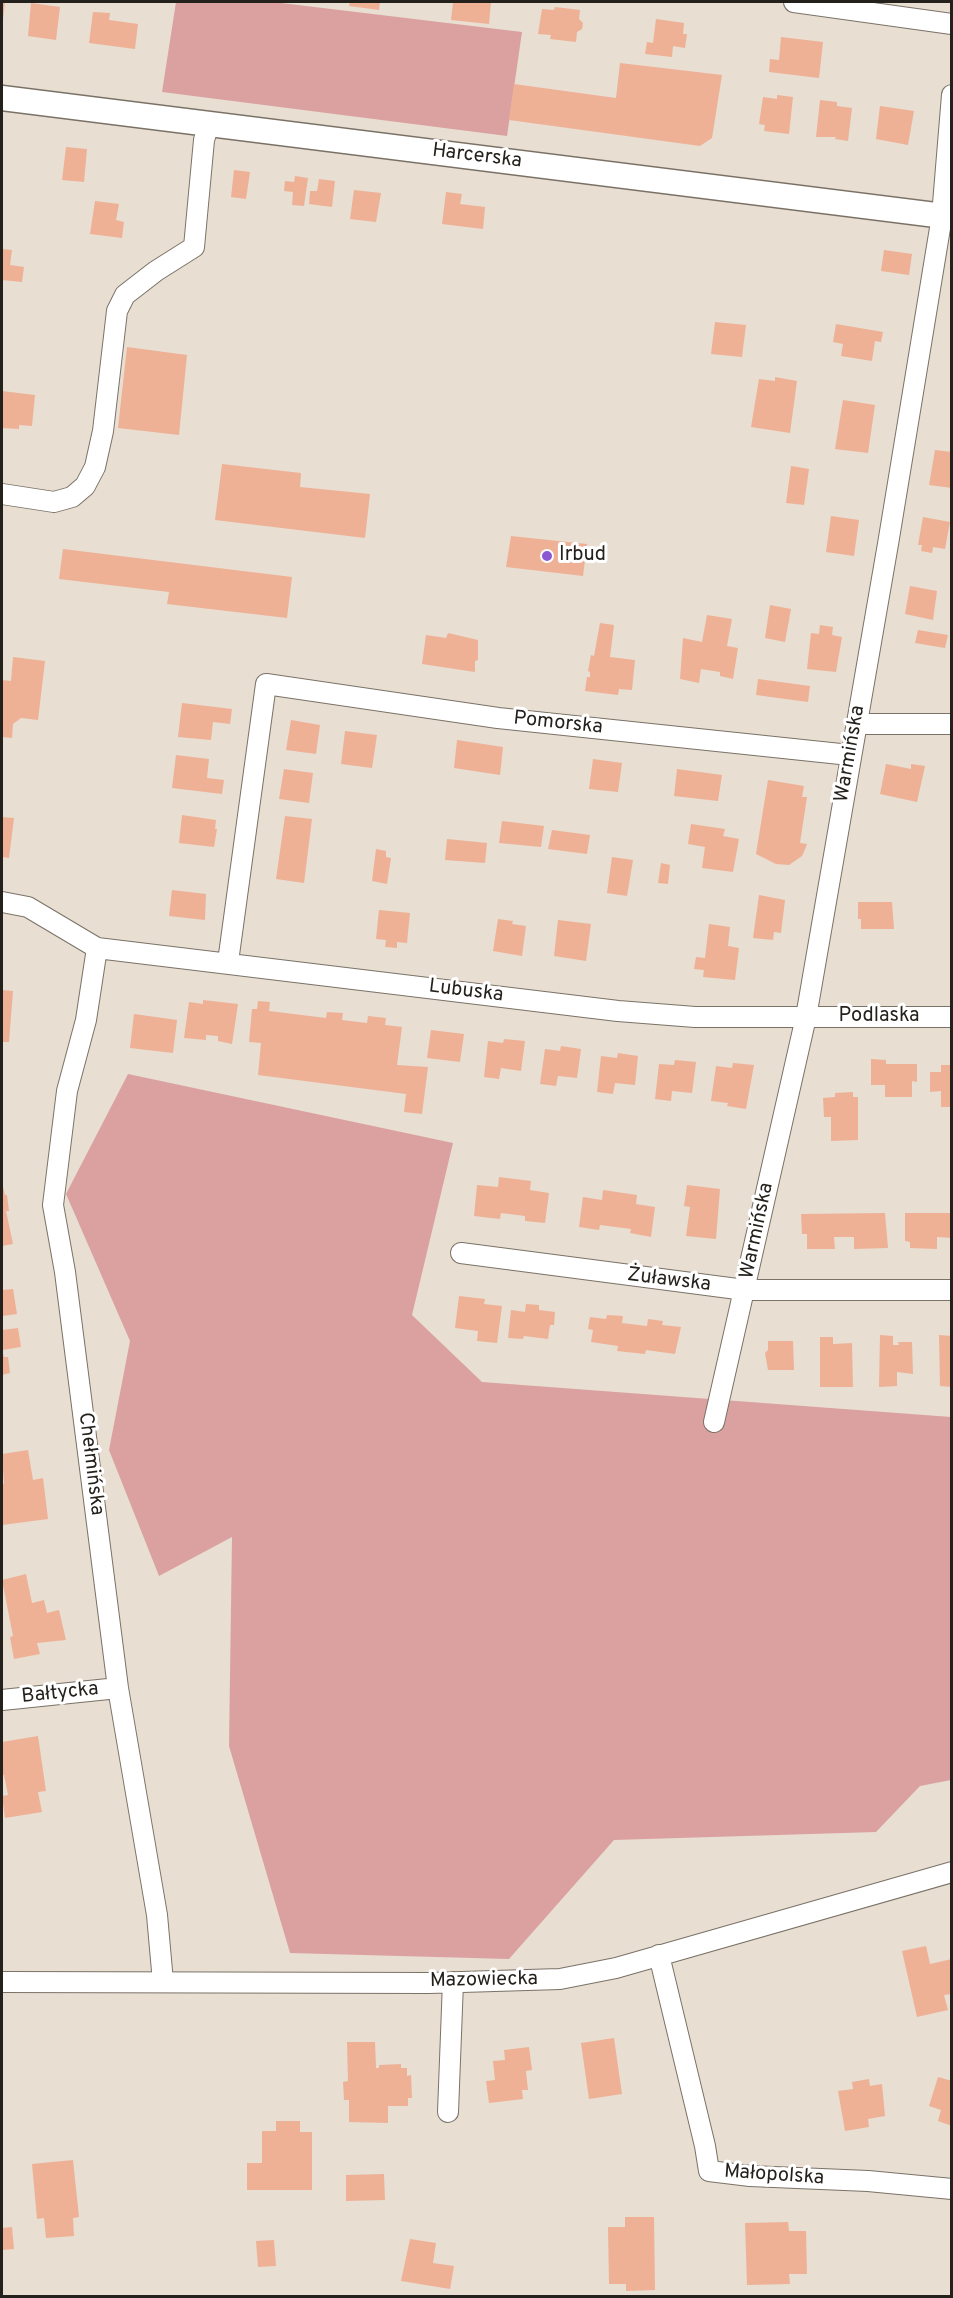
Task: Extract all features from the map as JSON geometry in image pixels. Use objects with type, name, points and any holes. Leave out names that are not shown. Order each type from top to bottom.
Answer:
[{"type":"street","points":[[794,2],[951,24]]},
{"type":"street","name":"Warmińska","points":[[714,1422],[806,1017],[855,724],[947,216],[951,95]]},
{"type":"street","name":"Harcerska","points":[[2,98],[947,216]]},
{"type":"street","points":[[2,494],[54,502],[72,497],[85,486],[95,467],[103,431],[117,311],[125,295],[156,271],[194,247],[204,140],[209,124]]},
{"type":"street","name":"Pomorska","points":[[228,963],[266,684],[498,718],[850,755]]},
{"type":"street","points":[[855,724],[951,724]]},
{"type":"street","points":[[2,902],[28,907],[97,948]]},
{"type":"street","name":"Lubuska","points":[[97,948],[618,1011],[695,1017],[806,1017]]},
{"type":"street","name":"Chełmińska","points":[[97,948],[86,1020],[67,1091],[53,1205],[65,1272],[118,1688],[157,1915],[163,1982]]},
{"type":"street","name":"Podlaska","points":[[806,1017],[951,1017]]},
{"type":"street","name":"Żuławska","points":[[460,1253],[745,1290],[951,1290]]},
{"type":"street","name":"Bałtycka","points":[[2,1700],[118,1688]]},
{"type":"street","name":"Mazowiecka","points":[[2,1982],[453,1982],[560,1979],[616,1968],[951,1872]]},
{"type":"street","name":"Małopolska","points":[[659,1956],[709,2171],[750,2176],[868,2181],[951,2189]]},
{"type":"street","points":[[448,2112],[453,1982]]},
{"type":"shaded area","points":[[176,2],[273,2],[522,32],[507,136],[162,92]]},
{"type":"shaded area","points":[[128,1074],[453,1143],[412,1315],[482,1382],[951,1417],[951,1780],[920,1786],[876,1832],[614,1840],[509,1959],[290,1953],[229,1746],[232,1537],[159,1576],[109,1450],[130,1341],[66,1194]]},
{"type":"building","points":[[2,2],[5,2],[3,20],[2,20]]},
{"type":"building","points":[[350,2],[380,2],[379,10],[349,6]]},
{"type":"building","points":[[453,2],[491,2],[489,24],[451,20]]},
{"type":"building","points":[[31,3],[60,7],[56,40],[28,36]]},
{"type":"building","points":[[555,7],[580,10],[579,19],[583,23],[582,29],[577,32],[576,42],[550,39],[551,35],[538,34],[542,9],[554,10]]},
{"type":"building","points":[[93,12],[110,13],[109,20],[138,24],[135,49],[89,43]]},
{"type":"building","points":[[656,19],[684,23],[683,34],[687,34],[685,48],[673,46],[672,57],[645,54],[647,42],[653,43]]},
{"type":"building","points":[[781,37],[823,42],[819,78],[769,72],[770,59],[779,60]]},
{"type":"building","points":[[620,63],[722,75],[712,138],[700,146],[509,120],[514,84],[616,98]]},
{"type":"building","points":[[777,95],[793,97],[789,134],[764,131],[765,125],[759,124],[763,97],[777,99]]},
{"type":"building","points":[[820,100],[837,102],[837,106],[852,108],[848,141],[835,139],[836,137],[816,137]]},
{"type":"building","points":[[880,106],[914,111],[908,145],[876,139]]},
{"type":"building","points":[[66,147],[87,149],[84,182],[62,180]]},
{"type":"building","points":[[234,170],[250,172],[246,199],[231,197]]},
{"type":"building","points":[[295,176],[308,178],[304,206],[292,205],[293,192],[284,191],[285,181],[294,182]]},
{"type":"building","points":[[319,179],[335,181],[332,207],[309,204],[310,191],[317,191]]},
{"type":"building","points":[[354,190],[381,193],[376,222],[350,219]]},
{"type":"building","points":[[446,192],[462,194],[460,204],[485,207],[483,229],[442,224]]},
{"type":"building","points":[[95,201],[119,204],[116,220],[124,222],[122,238],[90,234]]},
{"type":"building","points":[[2,249],[12,250],[10,265],[24,267],[22,282],[2,280]]},
{"type":"building","points":[[884,250],[912,254],[909,275],[881,271]]},
{"type":"building","points":[[715,322],[746,325],[742,357],[711,354]]},
{"type":"building","points":[[836,324],[883,332],[881,342],[875,341],[872,361],[841,356],[843,344],[833,342]]},
{"type":"building","points":[[127,347],[187,355],[179,435],[118,428]]},
{"type":"building","points":[[775,377],[797,381],[790,433],[751,427],[759,379],[775,381]]},
{"type":"building","points":[[2,391],[35,395],[32,426],[19,425],[19,429],[2,428]]},
{"type":"building","points":[[843,400],[875,405],[868,453],[835,449]]},
{"type":"building","points":[[935,450],[952,452],[952,488],[929,485]]},
{"type":"building","points":[[222,464],[301,473],[300,487],[370,494],[365,538],[215,520]]},
{"type":"building","points":[[791,466],[809,469],[804,505],[786,503]]},
{"type":"building","points":[[831,516],[859,520],[854,556],[826,552]]},
{"type":"building","points":[[923,517],[950,522],[945,549],[933,547],[932,553],[921,551],[922,545],[918,545]]},
{"type":"building","name":"Irbud","points":[[511,536],[587,544],[583,576],[506,567]]},
{"type":"building","points":[[63,549],[292,577],[287,618],[167,604],[169,592],[59,579]]},
{"type":"building","points":[[910,586],[937,591],[933,620],[905,614]]},
{"type":"building","points":[[770,605],[791,609],[785,642],[765,638]]},
{"type":"building","points":[[707,615],[732,619],[727,646],[738,648],[733,679],[720,676],[720,672],[701,669],[699,683],[680,679],[683,638],[702,642]]},
{"type":"building","points":[[600,623],[614,625],[610,657],[635,660],[632,690],[619,689],[618,695],[585,691],[587,677],[590,677],[588,671],[591,655],[594,656]]},
{"type":"building","points":[[820,625],[833,627],[832,635],[842,637],[836,672],[807,669],[811,633],[819,634]]},
{"type":"building","points":[[918,630],[948,635],[945,648],[915,643]]},
{"type":"building","points":[[448,633],[478,640],[478,660],[475,661],[475,672],[422,664],[426,635],[446,638]]},
{"type":"building","points":[[13,657],[45,661],[38,720],[21,718],[13,724],[12,738],[2,737],[2,680],[11,681]]},
{"type":"building","points":[[758,679],[810,686],[808,702],[756,695]]},
{"type":"building","points":[[182,703],[232,709],[230,724],[213,722],[211,740],[178,737]]},
{"type":"building","points":[[291,720],[320,725],[316,754],[286,750]]},
{"type":"building","points":[[345,731],[377,735],[372,768],[341,764]]},
{"type":"building","points":[[457,740],[503,747],[500,775],[454,768]]},
{"type":"building","points":[[176,755],[209,759],[207,778],[224,780],[222,794],[172,788]]},
{"type":"building","points":[[593,759],[622,763],[618,792],[589,789]]},
{"type":"building","points":[[886,764],[911,769],[911,764],[925,766],[917,802],[880,794]]},
{"type":"building","points":[[284,769],[313,773],[309,803],[279,799]]},
{"type":"building","points":[[677,769],[722,775],[718,801],[674,796]]},
{"type":"building","points":[[768,780],[804,786],[802,797],[807,797],[800,843],[807,844],[802,856],[789,865],[776,864],[756,854]]},
{"type":"building","points":[[182,815],[216,820],[214,847],[179,843]]},
{"type":"building","points":[[285,816],[312,819],[304,883],[276,879]]},
{"type":"building","points":[[2,817],[14,818],[9,858],[2,857]]},
{"type":"building","points":[[502,821],[544,826],[541,847],[499,843]]},
{"type":"building","points":[[691,824],[725,829],[723,836],[739,839],[733,872],[702,868],[705,847],[688,844]]},
{"type":"building","points":[[552,830],[590,835],[587,854],[548,849]]},
{"type":"building","points":[[447,839],[487,843],[485,863],[445,860]]},
{"type":"building","points":[[376,849],[386,851],[386,857],[391,858],[387,884],[372,881]]},
{"type":"building","points":[[612,857],[633,860],[627,896],[607,893]]},
{"type":"building","points":[[661,863],[670,865],[668,884],[658,883]]},
{"type":"building","points":[[172,890],[206,894],[205,920],[169,916]]},
{"type":"building","points":[[759,895],[785,900],[781,933],[774,932],[773,940],[753,938]]},
{"type":"building","points":[[858,902],[892,902],[894,929],[861,929],[861,919],[858,919]]},
{"type":"building","points":[[379,910],[410,913],[407,943],[397,942],[397,948],[385,947],[386,940],[376,939]]},
{"type":"building","points":[[498,919],[526,926],[522,956],[493,951]]},
{"type":"building","points":[[558,920],[591,924],[586,961],[554,956]]},
{"type":"building","points":[[709,924],[730,927],[728,946],[739,948],[735,980],[703,977],[704,970],[694,969],[696,957],[705,958]]},
{"type":"building","points":[[2,990],[13,991],[9,1042],[2,1042]]},
{"type":"building","points":[[203,1000],[238,1004],[232,1044],[218,1041],[218,1036],[206,1035],[206,1040],[184,1038],[189,1002],[203,1004]]},
{"type":"building","points":[[258,1001],[270,1002],[269,1011],[326,1018],[327,1012],[343,1013],[342,1020],[367,1023],[368,1016],[386,1018],[385,1025],[402,1027],[397,1065],[428,1067],[422,1114],[404,1112],[406,1094],[258,1075],[261,1043],[249,1042],[252,1009],[257,1009]]},
{"type":"building","points":[[134,1014],[177,1020],[173,1053],[130,1048]]},
{"type":"building","points":[[431,1030],[464,1034],[460,1062],[427,1058]]},
{"type":"building","points":[[504,1039],[525,1041],[521,1071],[501,1068],[499,1079],[484,1077],[488,1041],[503,1043]]},
{"type":"building","points":[[561,1046],[581,1049],[577,1078],[558,1076],[556,1086],[540,1084],[545,1049],[560,1051]]},
{"type":"building","points":[[618,1053],[638,1056],[635,1085],[615,1083],[613,1094],[597,1092],[601,1056],[617,1058]]},
{"type":"building","points":[[871,1059],[886,1060],[886,1064],[917,1064],[917,1082],[912,1081],[912,1097],[885,1097],[885,1085],[871,1085]]},
{"type":"building","points":[[675,1060],[696,1062],[692,1093],[672,1091],[671,1101],[655,1099],[659,1064],[674,1065]]},
{"type":"building","points":[[733,1063],[754,1065],[746,1109],[727,1106],[728,1103],[711,1101],[716,1066],[732,1068]]},
{"type":"building","points":[[941,1065],[952,1065],[952,1107],[941,1107],[941,1091],[930,1092],[930,1072],[941,1072]]},
{"type":"building","points":[[853,1092],[853,1097],[858,1097],[858,1140],[831,1141],[831,1117],[824,1117],[823,1098],[835,1097],[835,1093]]},
{"type":"building","points":[[499,1177],[531,1181],[530,1190],[549,1193],[545,1223],[525,1221],[525,1216],[501,1213],[500,1219],[474,1216],[477,1185],[498,1187]]},
{"type":"building","points":[[2,1182],[5,1195],[7,1195],[9,1211],[6,1211],[13,1244],[2,1246]]},
{"type":"building","points":[[687,1185],[720,1189],[716,1239],[686,1236],[690,1207],[684,1206]]},
{"type":"building","points":[[603,1190],[637,1195],[636,1204],[655,1207],[651,1237],[630,1233],[631,1229],[600,1225],[599,1230],[579,1227],[583,1197],[602,1200]]},
{"type":"building","points":[[885,1213],[888,1248],[854,1249],[854,1237],[834,1237],[835,1249],[807,1249],[807,1234],[802,1234],[801,1214]]},
{"type":"building","points":[[905,1213],[952,1213],[952,1238],[937,1237],[937,1249],[910,1248],[910,1242],[905,1241]]},
{"type":"building","points":[[13,1289],[17,1314],[2,1316],[2,1290]]},
{"type":"building","points":[[459,1296],[485,1299],[484,1304],[502,1306],[497,1343],[477,1341],[478,1331],[455,1328]]},
{"type":"building","points":[[526,1304],[539,1305],[539,1310],[555,1312],[554,1325],[550,1325],[548,1339],[524,1336],[523,1339],[508,1338],[511,1310],[525,1312]]},
{"type":"building","points":[[607,1315],[623,1316],[622,1323],[647,1326],[648,1319],[663,1321],[662,1325],[681,1327],[675,1354],[646,1350],[645,1354],[617,1351],[618,1346],[591,1342],[593,1330],[588,1329],[590,1317],[606,1319]]},
{"type":"building","points":[[18,1328],[21,1347],[2,1350],[2,1330]]},
{"type":"building","points":[[880,1335],[893,1336],[893,1345],[899,1345],[898,1342],[912,1342],[913,1374],[897,1372],[897,1386],[879,1387]]},
{"type":"building","points":[[939,1335],[952,1336],[952,1387],[940,1386]]},
{"type":"building","points":[[820,1337],[833,1337],[833,1344],[852,1343],[853,1387],[820,1387]]},
{"type":"building","points":[[768,1341],[793,1341],[794,1370],[768,1370],[765,1353],[768,1350]]},
{"type":"building","points":[[2,1350],[4,1357],[8,1357],[10,1373],[2,1375]]},
{"type":"building","points":[[28,1450],[33,1480],[43,1478],[48,1519],[2,1525],[2,1484],[4,1484],[2,1454]]},
{"type":"building","points":[[26,1574],[32,1603],[44,1600],[47,1613],[59,1610],[66,1640],[37,1643],[40,1654],[14,1659],[10,1637],[13,1636],[2,1580]]},
{"type":"building","points":[[38,1736],[46,1791],[38,1792],[42,1812],[5,1818],[2,1796],[8,1795],[4,1775],[2,1775],[2,1742]]},
{"type":"building","points":[[926,1946],[930,1964],[952,1959],[952,1994],[944,1995],[948,2010],[917,2017],[902,1951]]},
{"type":"building","points":[[614,2038],[622,2094],[589,2099],[581,2043]]},
{"type":"building","points":[[347,2042],[375,2042],[376,2068],[379,2068],[379,2065],[401,2064],[401,2068],[407,2068],[407,2076],[411,2075],[412,2098],[408,2098],[408,2106],[388,2106],[388,2123],[349,2122],[349,2100],[344,2100],[343,2082],[348,2081]]},
{"type":"building","points":[[529,2047],[532,2070],[526,2071],[528,2090],[522,2090],[523,2099],[489,2103],[486,2081],[495,2080],[493,2061],[505,2060],[504,2050]]},
{"type":"building","points":[[938,2077],[952,2081],[952,2126],[938,2121],[941,2110],[929,2106]]},
{"type":"building","points":[[869,2079],[870,2086],[882,2084],[885,2116],[868,2119],[869,2127],[845,2131],[838,2091],[853,2089],[852,2082]]},
{"type":"building","points":[[276,2121],[300,2121],[300,2132],[312,2132],[312,2190],[247,2190],[247,2163],[262,2163],[262,2131],[276,2131]]},
{"type":"building","points":[[73,2160],[79,2217],[73,2218],[74,2236],[46,2238],[44,2218],[37,2219],[32,2164]]},
{"type":"building","points":[[384,2174],[385,2200],[346,2201],[346,2175]]},
{"type":"building","points":[[625,2217],[654,2217],[655,2290],[626,2291],[626,2284],[609,2284],[608,2227],[625,2227]]},
{"type":"building","points":[[788,2222],[789,2231],[806,2231],[807,2274],[789,2274],[790,2284],[747,2285],[745,2223]]},
{"type":"building","points":[[12,2227],[14,2249],[2,2250],[2,2228]]},
{"type":"building","points":[[410,2239],[436,2243],[433,2263],[454,2266],[450,2289],[401,2281]]},
{"type":"building","points":[[274,2240],[276,2266],[258,2267],[256,2241]]},
{"type":"place","name":"Irbud","points":[[547,556]]}]
